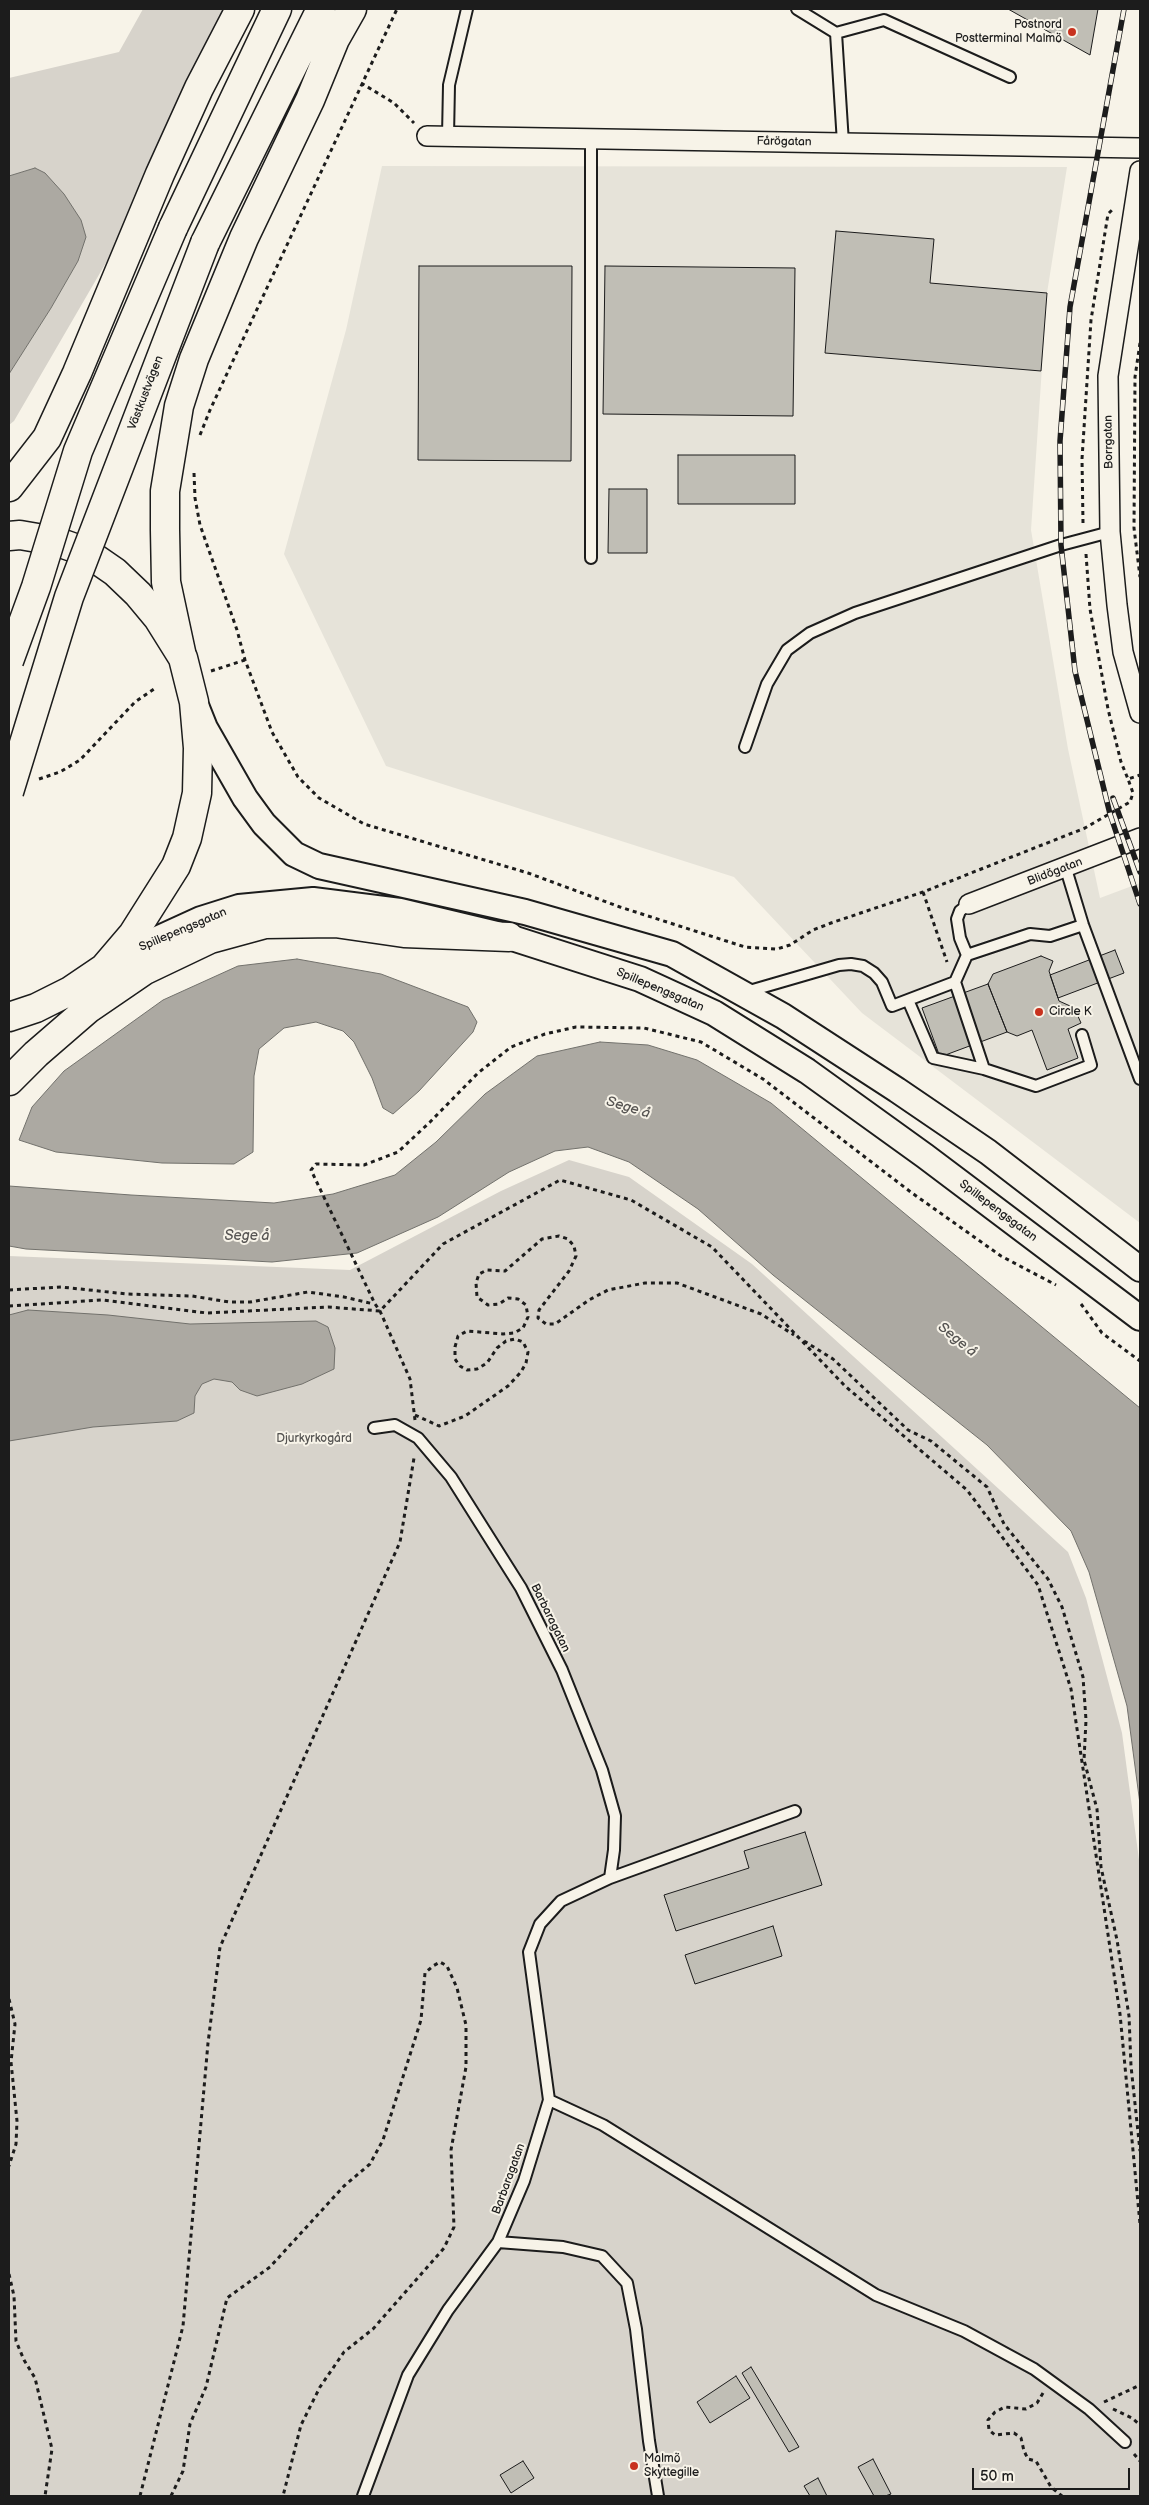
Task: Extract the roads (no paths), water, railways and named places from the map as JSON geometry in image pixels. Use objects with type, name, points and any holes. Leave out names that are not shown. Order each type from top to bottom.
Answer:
[{"type":"main road","points":[[9,487],[47,438],[77,372],[160,174],[199,88],[240,9]]},
{"type":"main road","points":[[9,661],[36,587],[78,451],[173,228],[277,9]]},
{"type":"main road","name":"Västkustvägen","points":[[20,787],[69,598],[205,243],[321,9]]},
{"type":"main road","points":[[9,1016],[36,1008],[70,991],[104,968],[133,934],[157,899],[176,866],[187,838],[197,793],[198,748],[194,702],[166,582],[165,530],[166,491],[179,406],[194,359],[244,238],[310,100],[335,38],[352,9]]},
{"type":"main road","points":[[9,536],[20,535],[55,540],[86,552],[115,572],[158,618],[183,658]]},
{"type":"main road","points":[[9,1081],[36,1054],[88,1009],[145,970],[220,936],[265,924],[335,923],[404,933],[509,937]]},
{"type":"main road","points":[[9,1064],[40,1022],[70,991]]},
{"type":"street","name":"Fårögatan","points":[[427,136],[1140,148]]},
{"type":"street","name":"Borrgatan","points":[[1140,171],[1108,376],[1110,532],[1123,652],[1140,713]]},
{"type":"street","points":[[194,702],[205,728],[245,798],[264,824],[294,854],[319,866],[525,912],[672,954],[783,1016],[926,1109],[988,1152],[1140,1268]]},
{"type":"street","name":"Blidögatan","points":[[969,904],[1066,869],[1140,838]]},
{"type":"street","name":"Spillepengsgatan","points":[[104,968],[131,951],[201,919],[239,907],[275,902],[313,900],[400,911],[509,937],[640,979],[714,1013],[807,1071],[869,1118],[925,1156],[1140,1318]]},
{"type":"lane","points":[[448,136],[449,85],[467,9]]},
{"type":"lane","points":[[797,9],[836,33],[884,20],[1010,77]]},
{"type":"lane","points":[[836,33],[843,143]]},
{"type":"lane","points":[[591,138],[591,558]]},
{"type":"lane","points":[[745,747],[767,684],[787,650],[810,633],[855,613],[1061,545],[1110,532]]},
{"type":"lane","points":[[1066,869],[1083,925],[1140,1079]]},
{"type":"lane","points":[[969,904],[960,911],[957,919],[960,938],[967,955],[955,982],[984,1069]]},
{"type":"lane","points":[[967,955],[1030,934],[1050,936],[1083,925]]},
{"type":"lane","points":[[744,993],[839,965],[851,964],[863,966],[874,973],[882,982],[892,1006],[955,982]]},
{"type":"lane","points":[[908,1000],[933,1058],[984,1069],[1036,1086],[1091,1065],[1082,1035]]},
{"type":"lane","name":"Barbaragatan","points":[[374,1428],[395,1425],[418,1438],[451,1477],[521,1588],[562,1670],[602,1770],[614,1816],[614,1850],[610,1878]]},
{"type":"lane","name":"Barbaragatan","points":[[363,2496],[408,2375],[448,2310],[498,2242],[524,2181],[549,2100],[529,1952],[540,1924],[561,1901],[610,1878],[795,1811]]},
{"type":"lane","points":[[549,2100],[603,2125],[876,2295],[964,2331],[1034,2369],[1089,2408],[1125,2442]]},
{"type":"lane","points":[[498,2242],[563,2247],[602,2256],[627,2283],[636,2329],[648,2440],[658,2496]]},
{"type":"water","points":[[35,168],[45,173],[64,194],[81,220],[86,237],[78,261],[9,374],[9,176]]},
{"type":"water","points":[[297,959],[381,974],[468,1007],[477,1022],[473,1032],[419,1091],[393,1114],[383,1108],[372,1078],[354,1042],[343,1031],[316,1022],[284,1028],[259,1049],[254,1076],[253,1152],[234,1164],[162,1163],[56,1152],[19,1140],[32,1107],[64,1071],[163,1000],[238,966]]},
{"type":"water","name":"Sege å","points":[[600,1042],[648,1045],[697,1060],[771,1103],[1140,1408],[1140,1804],[1127,1706],[1089,1572],[1071,1531],[987,1445],[773,1275],[698,1209],[629,1162],[588,1147],[555,1151],[509,1172],[438,1217],[357,1253],[272,1262],[26,1249],[9,1246],[9,1186],[274,1203],[333,1194],[395,1175],[436,1142],[485,1094],[537,1056]]},
{"type":"water","points":[[28,1310],[108,1315],[190,1324],[316,1321],[328,1327],[335,1348],[334,1369],[302,1384],[257,1396],[240,1390],[232,1382],[214,1379],[202,1384],[195,1396],[194,1413],[177,1421],[93,1427],[9,1441],[9,1315]]},
{"type":"railway","points":[[1124,9],[1070,307],[1060,441],[1061,545],[1075,671],[1110,814],[1140,904]]},
{"type":"railway","points":[[1113,798],[1140,872]]},
{"type":"place","name":"Postnord Postterminal Malmö","points":[[1072,32]]},
{"type":"place","name":"Circle K","points":[[1039,1012]]},
{"type":"place","name":"Malmö Skyttegille","points":[[634,2466]]},
{"type":"park label","name":"Djurkyrkogård","points":[[314,1439]]}]
